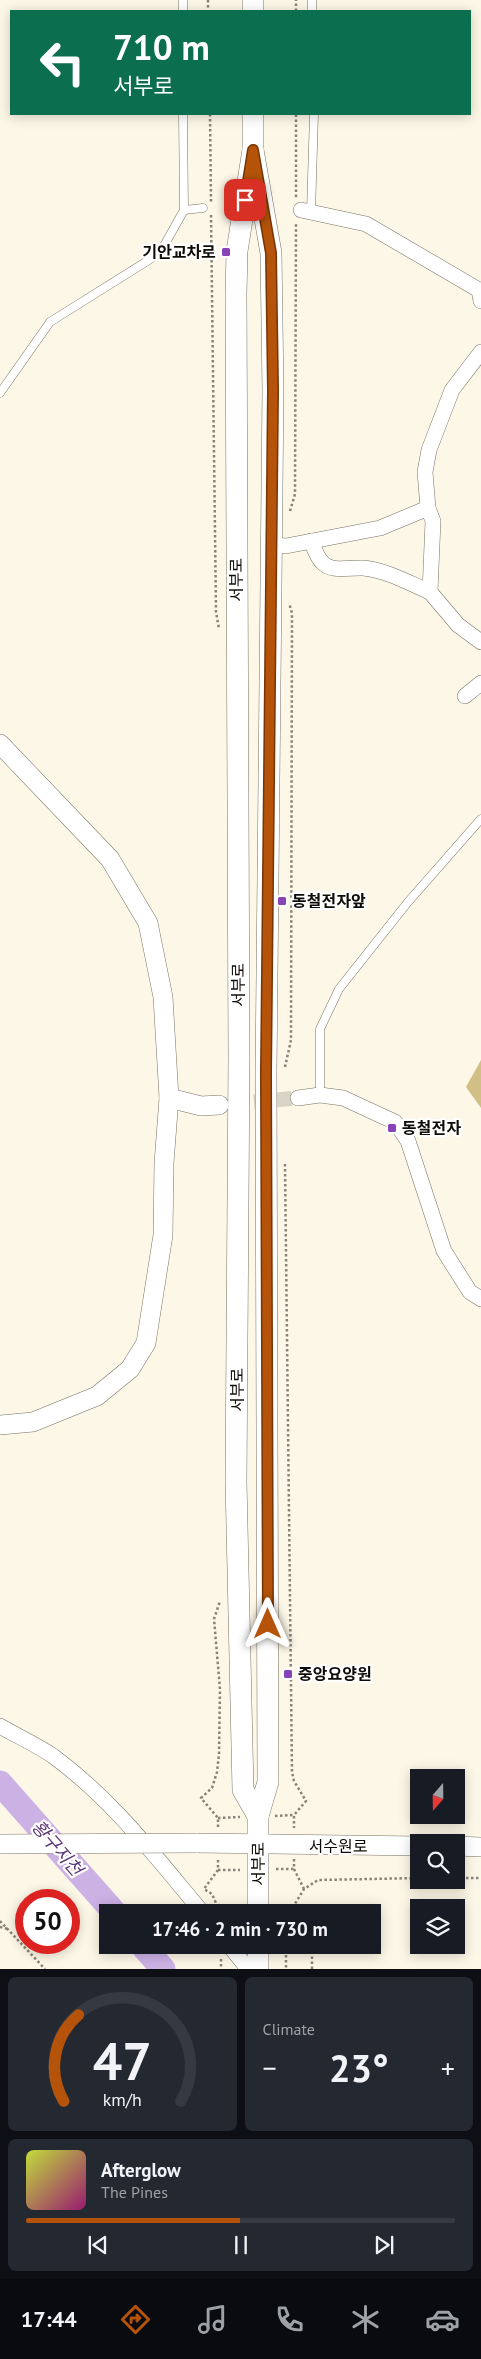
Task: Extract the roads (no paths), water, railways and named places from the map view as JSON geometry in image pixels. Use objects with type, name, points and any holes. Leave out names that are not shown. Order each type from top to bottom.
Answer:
[{"type":"main road","name":"서부로","points":[[253,115],[253,150],[237,251],[236,294],[239,1067],[236,1482],[243,1790],[258,1816]]},
{"type":"main road","name":"서부로","points":[[253,150],[271,253],[273,390],[266,1073],[268,1782],[258,1816],[258,1904]]},
{"type":"main road","points":[[258,1954],[258,1969]]},
{"type":"street","points":[[301,210],[366,224],[479,290],[481,301]]},
{"type":"street","points":[[430,592],[433,521],[428,508],[425,472],[429,450],[452,390],[481,352]]},
{"type":"street","points":[[271,545],[286,546],[380,528],[428,508]]},
{"type":"street","points":[[311,541],[322,563],[339,569],[365,568],[402,579],[430,592],[458,625],[481,642]]},
{"type":"street","points":[[466,696],[481,683]]},
{"type":"street","points":[[0,744],[110,859],[148,922],[163,997],[169,1098],[164,1163],[163,1235],[146,1343],[130,1369],[97,1396],[33,1422],[0,1425]]},
{"type":"street","points":[[298,1098],[320,1095],[343,1098],[395,1122],[408,1141],[444,1251],[470,1292],[481,1299]]},
{"type":"street","points":[[169,1098],[201,1106],[220,1105]]},
{"type":"street","points":[[0,1726],[52,1755],[90,1785],[124,1817],[195,1904]]},
{"type":"street","name":"서수원로","points":[[0,1844],[196,1843],[410,1846]]},
{"type":"street","points":[[465,1846],[481,1847]]},
{"type":"street","points":[[236,1954],[248,1969]]},
{"type":"lane","points":[[0,393],[50,322],[160,253],[184,210],[183,115]]},
{"type":"lane","points":[[301,210],[314,115]]},
{"type":"lane","points":[[184,210],[203,208]]},
{"type":"lane","points":[[320,1095],[320,1029],[339,989],[408,902],[481,819]]},
{"type":"waterway","name":"황구지천","points":[[0,1783],[107,1904]]},
{"type":"waterway","name":"황구지천","points":[[150,1954],[163,1969]]},
{"type":"tunnel","points":[[231,1104],[298,1098]]},
{"type":"place","name":"기안교차로","points":[[226,252]]},
{"type":"place","name":"동철전자앞","points":[[282,901]]},
{"type":"place","name":"동철전자","points":[[392,1128]]},
{"type":"place","name":"중앙요양원","points":[[288,1674]]}]
